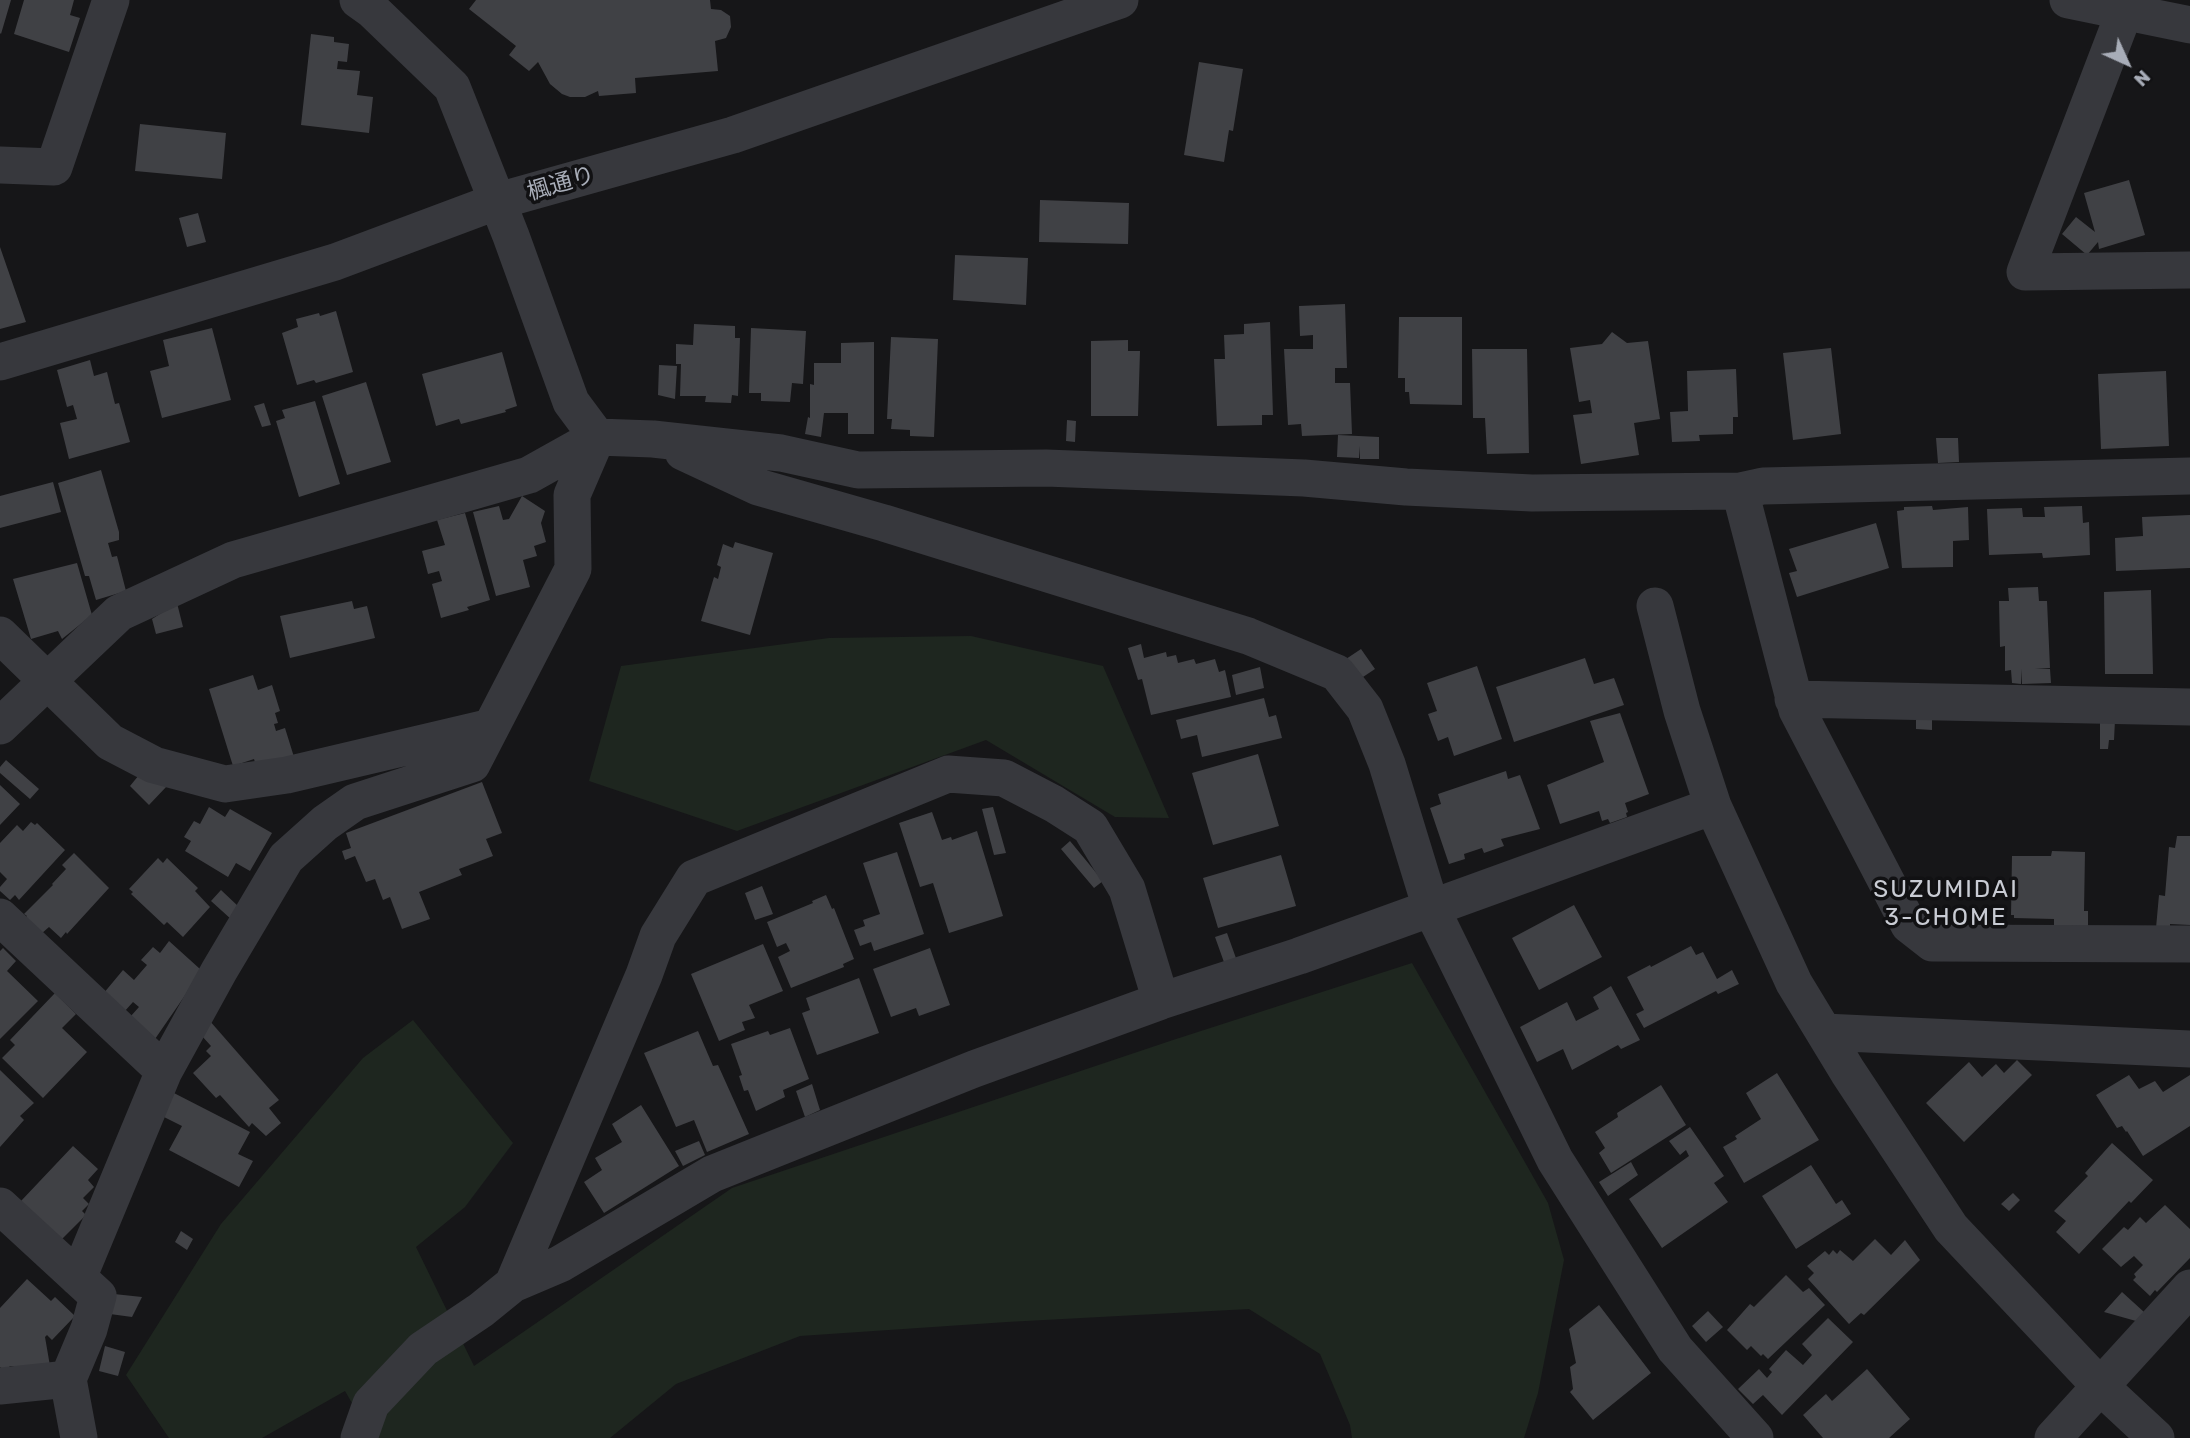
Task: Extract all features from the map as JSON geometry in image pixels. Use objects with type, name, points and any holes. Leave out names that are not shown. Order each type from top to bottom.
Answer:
[{"type":"street","points":[[0,164],[54,167],[111,0]]},
{"type":"street","points":[[358,0],[372,10],[452,88],[498,201],[571,402],[597,437]]},
{"type":"street","name":"楓通り","points":[[0,362],[335,262],[498,201],[733,135],[1120,0]]},
{"type":"street","points":[[2068,0],[2127,6],[2190,25]]},
{"type":"street","points":[[2127,6],[2025,272],[2190,270]]},
{"type":"street","points":[[78,1278],[164,1071],[286,858],[325,822],[355,802],[472,764],[573,569],[572,495],[597,437]]},
{"type":"street","points":[[0,726],[119,614],[233,560],[529,475],[597,437],[653,439],[780,453],[858,470],[1046,468],[1304,478],[1406,487],[1532,493],[1741,491],[1763,486],[2190,477]]},
{"type":"street","points":[[653,439],[758,487],[884,523],[1248,636],[1337,673],[1364,709],[1387,764],[1431,908],[1555,1160],[1675,1349],[1755,1438]]},
{"type":"street","points":[[1741,491],[1797,710],[1909,925],[1932,943],[2190,944]]},
{"type":"street","points":[[1655,606],[1682,712],[1713,806],[1794,983],[1848,1072],[1951,1228],[2099,1386],[2156,1438]]},
{"type":"street","points":[[0,635],[110,742],[154,765],[225,784],[287,775],[491,727]]},
{"type":"street","points":[[1793,699],[2190,707]]},
{"type":"street","points":[[513,1284],[658,936],[694,878],[948,774],[1004,778],[1054,804],[1090,827],[1127,889],[1161,1001]]},
{"type":"street","points":[[359,1438],[371,1404],[423,1349],[481,1311],[513,1284],[560,1264],[712,1174],[974,1069],[1161,1001],[1299,956],[1713,806]]},
{"type":"street","points":[[0,917],[164,1071]]},
{"type":"street","points":[[1824,1032],[2190,1049]]},
{"type":"street","points":[[0,1206],[98,1296],[89,1329],[68,1379],[79,1438]]},
{"type":"street","points":[[2053,1438],[2190,1288]]},
{"type":"street","points":[[0,1386],[68,1379]]},
{"type":"shaded area","points":[[971,636],[1103,666],[1169,818],[1115,817],[986,740],[737,831],[589,781],[621,666],[829,638]]},
{"type":"shaded area","points":[[1412,963],[1548,1203],[1564,1260],[1538,1393],[1524,1438],[1352,1438],[1350,1425],[1320,1354],[1249,1309],[800,1336],[676,1384],[610,1438],[372,1438],[345,1391],[262,1438],[169,1438],[126,1375],[221,1224],[363,1058],[413,1020],[513,1143],[465,1207],[416,1247],[474,1366],[732,1188]]},
{"type":"building","points":[[0,0],[11,0],[1,34],[0,33]]},
{"type":"building","points":[[24,0],[74,0],[70,15],[80,18],[69,52],[14,34]]},
{"type":"building","points":[[476,0],[710,0],[711,9],[721,10],[730,16],[731,27],[726,38],[715,41],[718,71],[635,78],[636,93],[599,96],[598,91],[585,97],[570,97],[550,84],[538,62],[529,71],[509,55],[516,46],[469,9]]},
{"type":"building","points":[[311,34],[334,37],[334,42],[349,44],[347,62],[338,61],[337,69],[360,71],[357,95],[373,97],[369,133],[301,125]]},
{"type":"building","points":[[1199,62],[1243,69],[1233,131],[1229,130],[1224,162],[1184,155]]},
{"type":"building","points":[[140,124],[226,133],[222,179],[135,171]]},
{"type":"building","points":[[2129,180],[2145,235],[2099,249],[2098,242],[2087,255],[2062,234],[2076,217],[2095,232],[2084,193]]},
{"type":"building","points":[[1040,200],[1129,203],[1128,244],[1039,242]]},
{"type":"building","points":[[198,213],[206,242],[187,247],[179,218]]},
{"type":"building","points":[[0,247],[26,322],[0,329]]},
{"type":"building","points":[[955,255],[1028,258],[1026,305],[953,300]]},
{"type":"building","points":[[1345,304],[1347,368],[1335,368],[1335,383],[1350,383],[1352,434],[1302,436],[1301,424],[1288,425],[1284,349],[1313,349],[1313,335],[1300,336],[1299,306]]},
{"type":"building","points":[[336,311],[353,372],[316,383],[314,380],[297,385],[282,333],[298,327],[296,319]]},
{"type":"building","points":[[1399,317],[1462,317],[1462,405],[1410,404],[1409,392],[1405,392],[1405,378],[1398,378]]},
{"type":"building","points":[[1270,322],[1273,415],[1262,415],[1262,425],[1217,426],[1214,359],[1225,359],[1224,335],[1244,334],[1244,324]]},
{"type":"building","points":[[694,324],[735,326],[735,338],[740,338],[738,396],[732,395],[731,403],[705,402],[706,396],[680,396],[681,364],[676,364],[676,344],[693,345]]},
{"type":"building","points":[[212,328],[231,400],[162,418],[150,371],[169,366],[163,340]]},
{"type":"building","points":[[751,328],[806,331],[803,384],[792,383],[790,402],[761,401],[761,393],[749,393]]},
{"type":"building","points":[[1612,332],[1627,343],[1648,341],[1660,419],[1634,423],[1639,455],[1581,464],[1573,415],[1592,413],[1590,400],[1579,402],[1570,348],[1602,344]]},
{"type":"building","points":[[891,337],[938,339],[934,437],[910,436],[910,430],[891,429],[892,419],[887,419]]},
{"type":"building","points":[[1128,340],[1128,351],[1140,351],[1138,416],[1091,416],[1091,341]]},
{"type":"building","points":[[874,342],[874,434],[848,434],[848,413],[824,413],[821,437],[805,434],[808,417],[810,418],[810,384],[814,385],[814,363],[841,363],[841,343]]},
{"type":"building","points":[[1831,348],[1841,434],[1793,440],[1783,353]]},
{"type":"building","points":[[1472,349],[1527,349],[1529,453],[1487,454],[1485,418],[1473,418]]},
{"type":"building","points":[[502,352],[517,406],[505,410],[506,412],[461,424],[459,419],[436,426],[422,374]]},
{"type":"building","points":[[90,360],[94,376],[107,372],[115,404],[119,403],[130,442],[69,459],[60,423],[77,419],[73,405],[67,407],[57,370]]},
{"type":"building","points":[[659,365],[677,366],[675,399],[658,395]]},
{"type":"building","points":[[1736,369],[1738,417],[1733,417],[1733,434],[1699,435],[1700,441],[1672,442],[1670,412],[1688,411],[1687,371]]},
{"type":"building","points":[[2166,371],[2169,446],[2101,449],[2098,374]]},
{"type":"building","points":[[366,382],[391,462],[347,475],[322,396]]},
{"type":"building","points":[[315,401],[340,484],[299,497],[276,421],[285,418],[282,410]]},
{"type":"building","points":[[264,403],[271,425],[262,427],[254,406]]},
{"type":"building","points":[[1067,420],[1076,421],[1075,442],[1066,441]]},
{"type":"building","points":[[1338,435],[1379,437],[1379,459],[1360,459],[1360,446],[1359,458],[1337,457]]},
{"type":"building","points":[[1936,438],[1958,438],[1959,462],[1938,463]]},
{"type":"building","points":[[101,470],[119,532],[119,540],[108,543],[112,557],[117,556],[126,591],[96,600],[89,576],[85,576],[58,483]]},
{"type":"building","points":[[53,482],[61,512],[0,528],[0,496]]},
{"type":"building","points":[[522,496],[545,511],[541,523],[546,542],[534,546],[537,556],[523,560],[530,587],[496,596],[473,512],[499,506],[503,520],[509,519]]},
{"type":"building","points":[[1932,506],[1933,510],[1968,507],[1969,540],[1953,541],[1953,567],[1902,568],[1897,511],[1904,510],[1904,507]]},
{"type":"building","points":[[2082,506],[2083,523],[2089,522],[2090,555],[2043,558],[2042,553],[1989,555],[1987,509],[2022,508],[2023,517],[2045,517],[2044,507]]},
{"type":"building","points":[[465,513],[490,600],[467,607],[469,610],[441,618],[432,584],[442,581],[439,571],[428,574],[422,551],[445,545],[437,520]]},
{"type":"building","points":[[2190,515],[2190,568],[2116,571],[2115,538],[2143,536],[2142,517]]},
{"type":"building","points":[[1876,523],[1889,568],[1797,597],[1789,573],[1797,571],[1789,549]]},
{"type":"building","points":[[735,542],[773,553],[750,635],[701,621],[714,577],[718,579],[721,567],[717,565],[723,544],[733,548]]},
{"type":"building","points":[[77,563],[92,615],[62,639],[58,631],[31,639],[13,579]]},
{"type":"building","points":[[2038,587],[2039,601],[2047,601],[2050,668],[2035,669],[2050,669],[2051,683],[2022,684],[2021,669],[2021,684],[2012,683],[2011,670],[2005,671],[2005,646],[2000,647],[1999,601],[2009,601],[2008,588]]},
{"type":"building","points":[[2151,590],[2153,674],[2105,674],[2104,592]]},
{"type":"building","points":[[352,601],[354,609],[367,606],[375,638],[290,658],[280,616]]},
{"type":"building","points":[[177,603],[183,627],[156,634],[152,619]]},
{"type":"building","points":[[1141,644],[1144,658],[1166,652],[1167,657],[1176,655],[1178,663],[1194,659],[1196,664],[1215,659],[1219,672],[1225,670],[1231,697],[1151,715],[1142,679],[1138,680],[1128,648]]},
{"type":"building","points":[[1361,649],[1375,669],[1363,677],[1346,659]]},
{"type":"building","points":[[1585,658],[1594,684],[1614,678],[1624,705],[1514,742],[1496,687]]},
{"type":"building","points":[[1477,666],[1502,739],[1454,756],[1448,737],[1438,741],[1428,714],[1437,711],[1427,683]]},
{"type":"building","points":[[1260,667],[1264,688],[1236,695],[1232,675]]},
{"type":"building","points":[[253,675],[258,690],[272,685],[280,711],[275,713],[278,723],[274,724],[276,731],[285,728],[294,757],[257,769],[254,759],[233,766],[209,689]]},
{"type":"building","points":[[1264,698],[1269,717],[1276,715],[1282,738],[1202,757],[1197,735],[1181,739],[1176,720]]},
{"type":"building","points":[[1620,713],[1649,794],[1625,803],[1627,817],[1610,823],[1608,819],[1602,821],[1599,811],[1560,824],[1547,785],[1604,762],[1590,721]]},
{"type":"building","points":[[1916,718],[1932,718],[1932,730],[1916,729]]},
{"type":"building","points":[[2115,720],[2114,740],[2109,740],[2108,749],[2100,749],[2100,722]]},
{"type":"building","points":[[1258,754],[1279,826],[1213,845],[1192,773]]},
{"type":"building","points":[[6,760],[39,789],[30,799],[0,773],[0,767]]},
{"type":"building","points":[[1506,771],[1508,779],[1520,775],[1540,829],[1501,839],[1504,846],[1484,853],[1482,848],[1464,854],[1465,859],[1449,864],[1430,808],[1441,804],[1438,794]]},
{"type":"building","points":[[139,775],[167,786],[149,805],[130,786]]},
{"type":"building","points":[[482,782],[502,833],[486,839],[493,856],[459,869],[462,875],[419,892],[430,919],[402,929],[390,897],[383,900],[375,879],[366,882],[355,856],[345,860],[342,851],[351,848],[346,833]]},
{"type":"building","points":[[0,785],[20,804],[0,825]]},
{"type":"building","points":[[209,807],[225,817],[230,809],[272,833],[250,871],[236,863],[228,877],[185,851],[191,841],[184,837],[194,821],[200,824]]},
{"type":"building","points":[[993,807],[1006,853],[994,855],[982,809]]},
{"type":"building","points":[[932,812],[942,840],[951,837],[952,840],[977,831],[1003,916],[949,933],[933,883],[920,887],[899,823]]},
{"type":"building","points":[[31,822],[35,825],[37,823],[65,850],[19,900],[15,895],[10,900],[0,891],[7,879],[0,872],[0,843],[17,825],[23,831]]},
{"type":"building","points":[[2177,836],[2190,836],[2190,925],[2170,924],[2170,930],[2156,928],[2159,895],[2165,896],[2169,847],[2175,848]]},
{"type":"building","points":[[1070,841],[1103,881],[1094,888],[1061,849]]},
{"type":"building","points":[[2052,851],[2085,852],[2084,911],[2088,911],[2088,927],[2054,926],[2054,919],[2014,918],[2014,915],[2011,915],[2012,856],[2051,856]]},
{"type":"building","points":[[897,852],[924,934],[874,951],[871,942],[860,946],[854,930],[865,926],[863,920],[880,914],[863,863]]},
{"type":"building","points":[[74,853],[109,888],[67,934],[66,932],[61,938],[49,927],[41,934],[24,914],[53,885],[66,869],[62,865]]},
{"type":"building","points":[[1281,855],[1296,906],[1218,928],[1203,878]]},
{"type":"building","points":[[158,858],[163,863],[167,858],[198,888],[195,891],[210,907],[183,937],[167,922],[164,925],[129,889]]},
{"type":"building","points":[[762,886],[773,914],[755,920],[745,893]]},
{"type":"building","points":[[221,890],[239,907],[232,920],[211,901]]},
{"type":"building","points":[[826,895],[832,909],[834,908],[854,959],[843,964],[844,967],[791,988],[778,957],[790,951],[786,943],[777,947],[767,922]]},
{"type":"building","points":[[1574,905],[1602,957],[1539,990],[1512,938]]},
{"type":"building","points":[[1227,933],[1237,961],[1225,965],[1215,937]]},
{"type":"building","points":[[169,941],[200,969],[155,1039],[130,1017],[139,1007],[133,1002],[124,1012],[103,994],[123,970],[134,980],[147,965],[141,960],[153,947],[160,953]]},
{"type":"building","points":[[763,944],[783,991],[749,1005],[755,1018],[742,1022],[745,1030],[719,1041],[691,974]]},
{"type":"building","points":[[1691,946],[1696,955],[1703,952],[1717,979],[1732,970],[1739,984],[1718,994],[1716,991],[1644,1028],[1636,1014],[1644,1010],[1627,977]]},
{"type":"building","points":[[3,948],[16,961],[7,971],[38,1001],[0,1039],[0,951]]},
{"type":"building","points":[[930,948],[950,1005],[919,1016],[916,1008],[891,1017],[873,969]]},
{"type":"building","points":[[859,978],[879,1033],[817,1055],[802,1013],[810,1010],[806,998]]},
{"type":"building","points":[[1611,986],[1640,1040],[1621,1049],[1618,1045],[1572,1070],[1563,1049],[1537,1062],[1520,1027],[1567,1002],[1576,1021],[1599,1009],[1593,997]]},
{"type":"building","points":[[55,993],[76,1014],[62,1028],[87,1052],[43,1098],[2,1058],[15,1045],[10,1040]]},
{"type":"building","points":[[209,1020],[279,1100],[269,1108],[281,1123],[266,1136],[252,1123],[249,1127],[220,1095],[216,1098],[193,1073],[211,1056],[206,1051],[211,1046],[201,1035]]},
{"type":"building","points":[[790,1028],[809,1079],[783,1090],[785,1097],[756,1111],[748,1090],[744,1091],[739,1076],[742,1075],[731,1044],[768,1031],[770,1035]]},
{"type":"building","points":[[698,1031],[713,1066],[718,1065],[749,1134],[707,1152],[694,1120],[676,1127],[644,1053]]},
{"type":"building","points":[[2017,1060],[2032,1075],[1964,1142],[1926,1103],[1969,1062],[1982,1077],[1996,1064],[2004,1073]]},
{"type":"building","points":[[0,1070],[34,1103],[20,1116],[24,1120],[0,1147]]},
{"type":"building","points":[[1777,1073],[1819,1140],[1744,1183],[1723,1147],[1761,1119],[1746,1093]]},
{"type":"building","points":[[2129,1075],[2139,1089],[2155,1081],[2163,1092],[2190,1075],[2190,1126],[2143,1156],[2127,1131],[2122,1126],[2117,1128],[2096,1095]]},
{"type":"building","points":[[812,1084],[820,1110],[805,1117],[796,1091]]},
{"type":"building","points":[[1661,1085],[1686,1125],[1611,1173],[1599,1153],[1605,1148],[1595,1132],[1618,1117],[1617,1113]]},
{"type":"building","points":[[170,1091],[250,1132],[238,1154],[253,1161],[239,1187],[169,1150],[182,1126],[158,1114]]},
{"type":"building","points":[[641,1105],[679,1166],[604,1213],[584,1182],[602,1170],[595,1158],[622,1142],[612,1124]]},
{"type":"building","points":[[1690,1127],[1724,1176],[1714,1183],[1728,1202],[1662,1248],[1629,1199],[1689,1156],[1686,1150],[1680,1155],[1669,1141]]},
{"type":"building","points":[[699,1141],[705,1155],[683,1166],[675,1151]]},
{"type":"building","points":[[2112,1143],[2153,1180],[2131,1203],[2129,1201],[2079,1254],[2056,1232],[2066,1221],[2054,1211],[2088,1176],[2085,1173]]},
{"type":"building","points":[[73,1146],[98,1169],[88,1180],[94,1187],[83,1198],[89,1204],[82,1211],[86,1215],[61,1240],[21,1201]]},
{"type":"building","points":[[1631,1162],[1638,1175],[1608,1196],[1599,1182]]},
{"type":"building","points":[[1811,1165],[1836,1204],[1842,1200],[1851,1214],[1796,1249],[1762,1196]]},
{"type":"building","points":[[2013,1193],[2020,1200],[2009,1211],[2001,1204]]},
{"type":"building","points":[[2165,1205],[2190,1229],[2190,1258],[2150,1296],[2133,1280],[2136,1277],[2134,1274],[2143,1265],[2134,1256],[2121,1267],[2102,1249],[2124,1227],[2128,1230],[2140,1217],[2146,1223]]},
{"type":"building","points":[[181,1231],[193,1239],[187,1250],[175,1242]]},
{"type":"building","points":[[1875,1239],[1891,1255],[1905,1240],[1920,1260],[1864,1315],[1861,1313],[1849,1324],[1808,1279],[1814,1273],[1807,1266],[1825,1251],[1829,1255],[1833,1250],[1837,1254],[1840,1250],[1853,1261]]},
{"type":"building","points":[[1786,1275],[1803,1292],[1809,1288],[1825,1305],[1768,1359],[1751,1346],[1747,1350],[1727,1330],[1750,1304],[1754,1307]]},
{"type":"building","points":[[27,1279],[51,1301],[55,1297],[75,1316],[52,1340],[47,1335],[45,1337],[50,1366],[10,1366],[5,1371],[0,1367],[0,1308]]},
{"type":"building","points":[[2122,1292],[2144,1312],[2136,1321],[2104,1312]]},
{"type":"building","points":[[114,1294],[142,1297],[132,1317],[110,1314]]},
{"type":"building","points":[[1599,1305],[1651,1373],[1593,1420],[1570,1392],[1573,1389],[1570,1367],[1576,1363],[1569,1329]]},
{"type":"building","points":[[1708,1311],[1723,1327],[1706,1342],[1692,1326]]},
{"type":"building","points":[[1828,1318],[1853,1342],[1782,1415],[1763,1395],[1753,1404],[1738,1389],[1759,1369],[1767,1378],[1772,1372],[1769,1369],[1786,1350],[1803,1365],[1812,1355],[1802,1344]]},
{"type":"building","points":[[105,1346],[125,1352],[118,1376],[99,1371]]},
{"type":"building","points":[[1867,1369],[1910,1419],[1889,1438],[1823,1438],[1803,1415],[1826,1394],[1832,1401]]},
{"type":"district","name":"SUZUMIDAI 3-CHOME","points":[[1946,904]]}]
